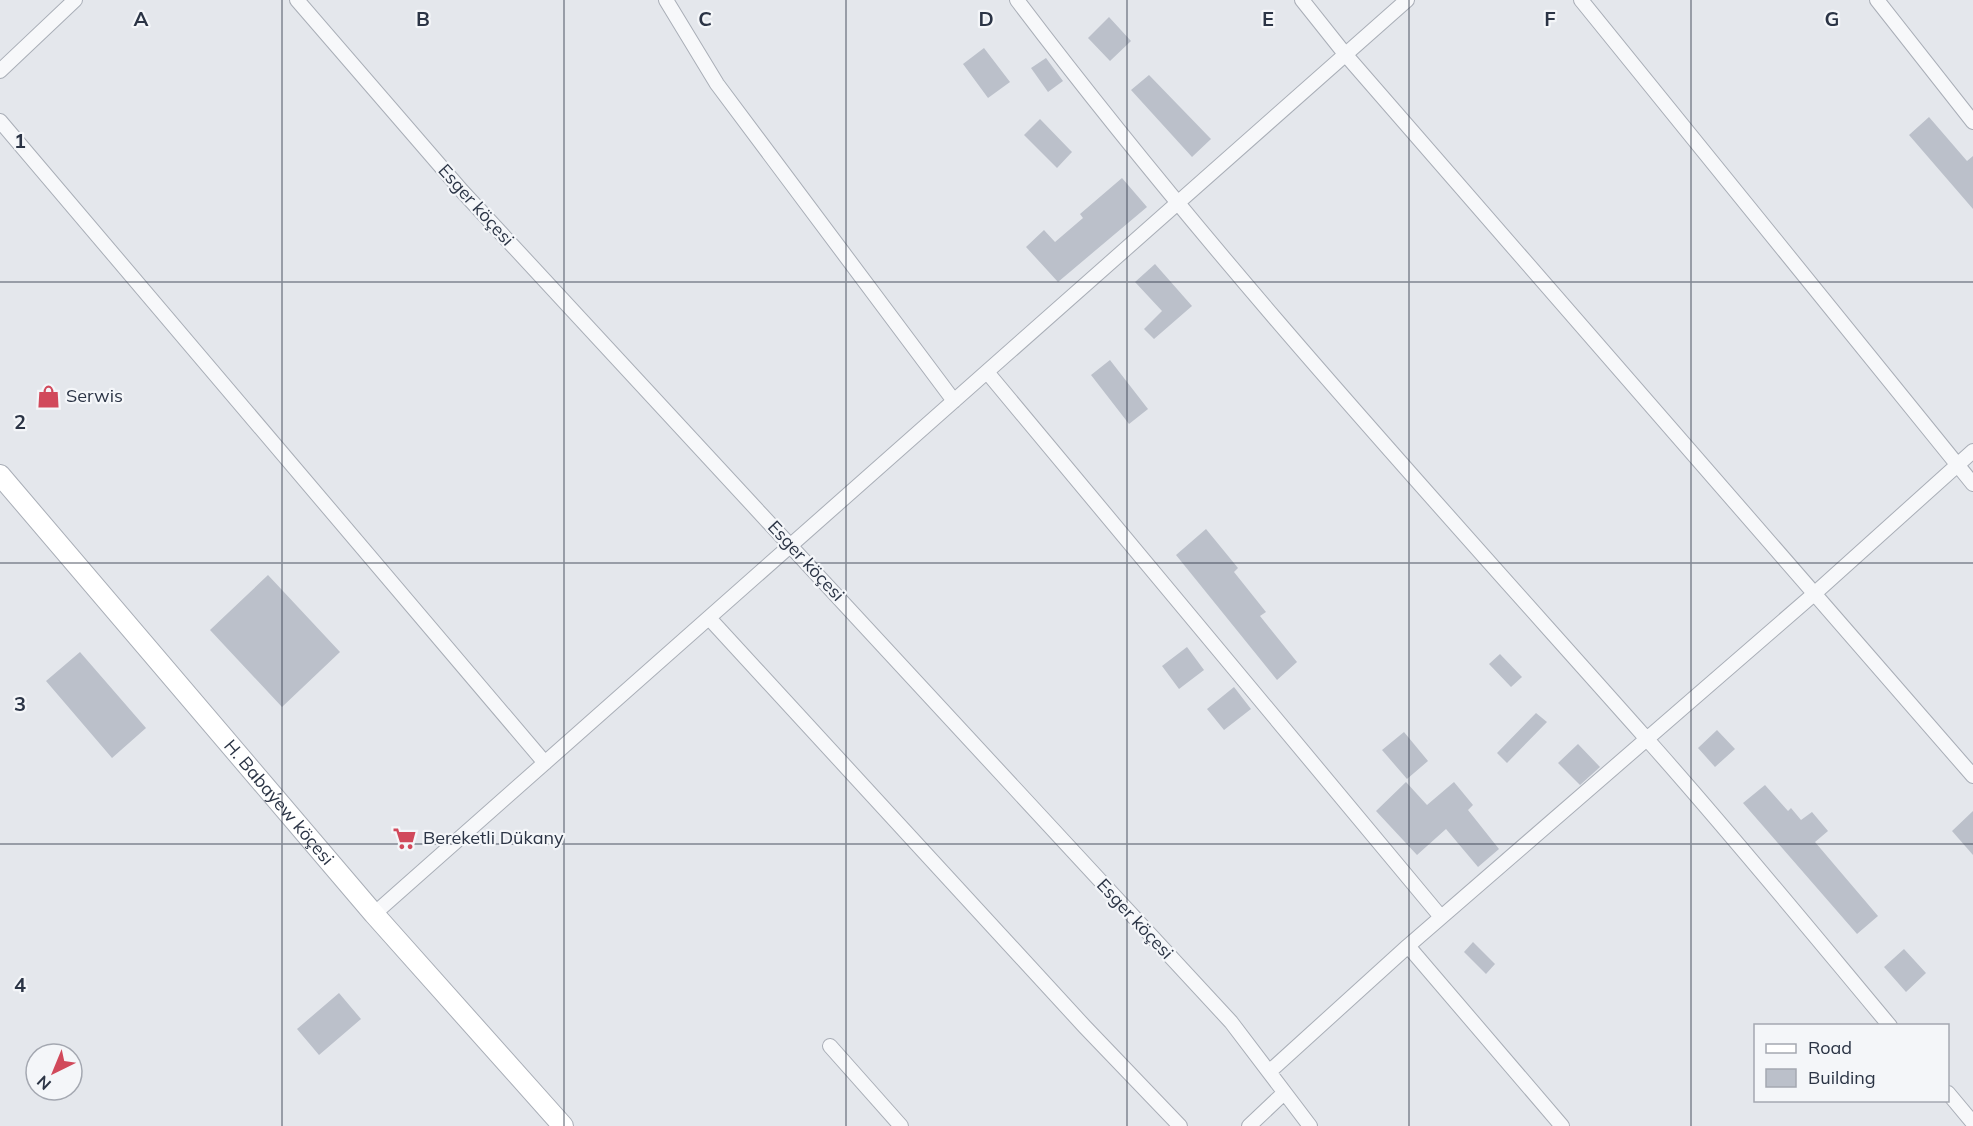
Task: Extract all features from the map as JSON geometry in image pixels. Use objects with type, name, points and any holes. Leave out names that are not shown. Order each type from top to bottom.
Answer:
[{"type":"street","points":[[0,71],[75,0]]},
{"type":"street","name":"Esger köçesi","points":[[297,0],[462,191],[1230,1022],[1310,1126]]},
{"type":"street","points":[[666,0],[717,84],[954,401]]},
{"type":"street","points":[[1017,0],[1177,204],[1449,520],[1647,739],[1888,1024]]},
{"type":"street","points":[[1302,0],[1346,54],[1973,776]]},
{"type":"street","points":[[375,914],[1407,0]]},
{"type":"street","points":[[1581,0],[1973,484]]},
{"type":"street","points":[[1877,0],[1973,122]]},
{"type":"street","points":[[0,121],[545,763]]},
{"type":"street","points":[[987,372],[1441,917]]},
{"type":"street","points":[[1269,1072],[1408,946],[1814,594],[1973,451]]},
{"type":"street","name":"H. Babaýew köçesi","points":[[0,475],[375,914],[563,1126]]},
{"type":"street","points":[[709,618],[1085,1027],[1180,1126]]},
{"type":"street","points":[[1408,946],[1562,1126]]},
{"type":"street","points":[[830,1046],[901,1126]]},
{"type":"street","points":[[1249,1126],[1284,1092]]},
{"type":"street","points":[[1949,1095],[1973,1123]]},
{"type":"building","points":[[1109,17],[1131,41],[1110,61],[1088,38]]},
{"type":"building","points":[[984,48],[1010,82],[988,98],[963,64]]},
{"type":"building","points":[[1046,58],[1063,81],[1048,92],[1031,68]]},
{"type":"building","points":[[1149,75],[1211,139],[1192,157],[1131,90]]},
{"type":"building","points":[[1929,117],[1967,161],[1973,156],[1973,209],[1909,135]]},
{"type":"building","points":[[1040,119],[1072,152],[1057,168],[1024,135]]},
{"type":"building","points":[[1122,178],[1147,207],[1058,282],[1026,247],[1044,230],[1055,242],[1083,218],[1080,214]]},
{"type":"building","points":[[1155,264],[1192,306],[1154,339],[1144,329],[1162,311],[1135,282]]},
{"type":"building","points":[[1110,360],[1148,409],[1129,424],[1091,375]]},
{"type":"building","points":[[1206,529],[1238,568],[1234,572],[1266,612],[1260,616],[1297,662],[1277,680],[1176,555]]},
{"type":"building","points":[[268,575],[340,652],[282,707],[210,630]]},
{"type":"building","points":[[1187,647],[1204,670],[1179,689],[1162,666]]},
{"type":"building","points":[[80,652],[146,728],[112,758],[46,681]]},
{"type":"building","points":[[1500,654],[1522,677],[1511,687],[1489,664]]},
{"type":"building","points":[[1234,687],[1251,709],[1224,730],[1207,709]]},
{"type":"building","points":[[1536,713],[1547,722],[1507,763],[1497,753]]},
{"type":"building","points":[[1717,730],[1735,749],[1715,767],[1698,748]]},
{"type":"building","points":[[1404,732],[1428,761],[1407,779],[1382,750]]},
{"type":"building","points":[[1578,744],[1600,767],[1580,785],[1558,763]]},
{"type":"building","points":[[1406,782],[1427,805],[1454,782],[1473,805],[1468,810],[1499,849],[1478,867],[1446,829],[1417,855],[1376,811]]},
{"type":"building","points":[[1765,785],[1788,811],[1791,808],[1801,820],[1812,812],[1828,831],[1815,842],[1878,916],[1857,934],[1743,803]]},
{"type":"building","points":[[1973,811],[1973,855],[1952,831]]},
{"type":"building","points":[[1473,942],[1495,964],[1486,974],[1464,952]]},
{"type":"building","points":[[1904,949],[1926,973],[1906,992],[1884,967]]},
{"type":"building","points":[[339,993],[361,1019],[319,1055],[297,1029]]},
{"type":"place","name":"Serwis","points":[[48,396]]},
{"type":"place","name":"Bereketli Dükany","points":[[405,838]]}]
